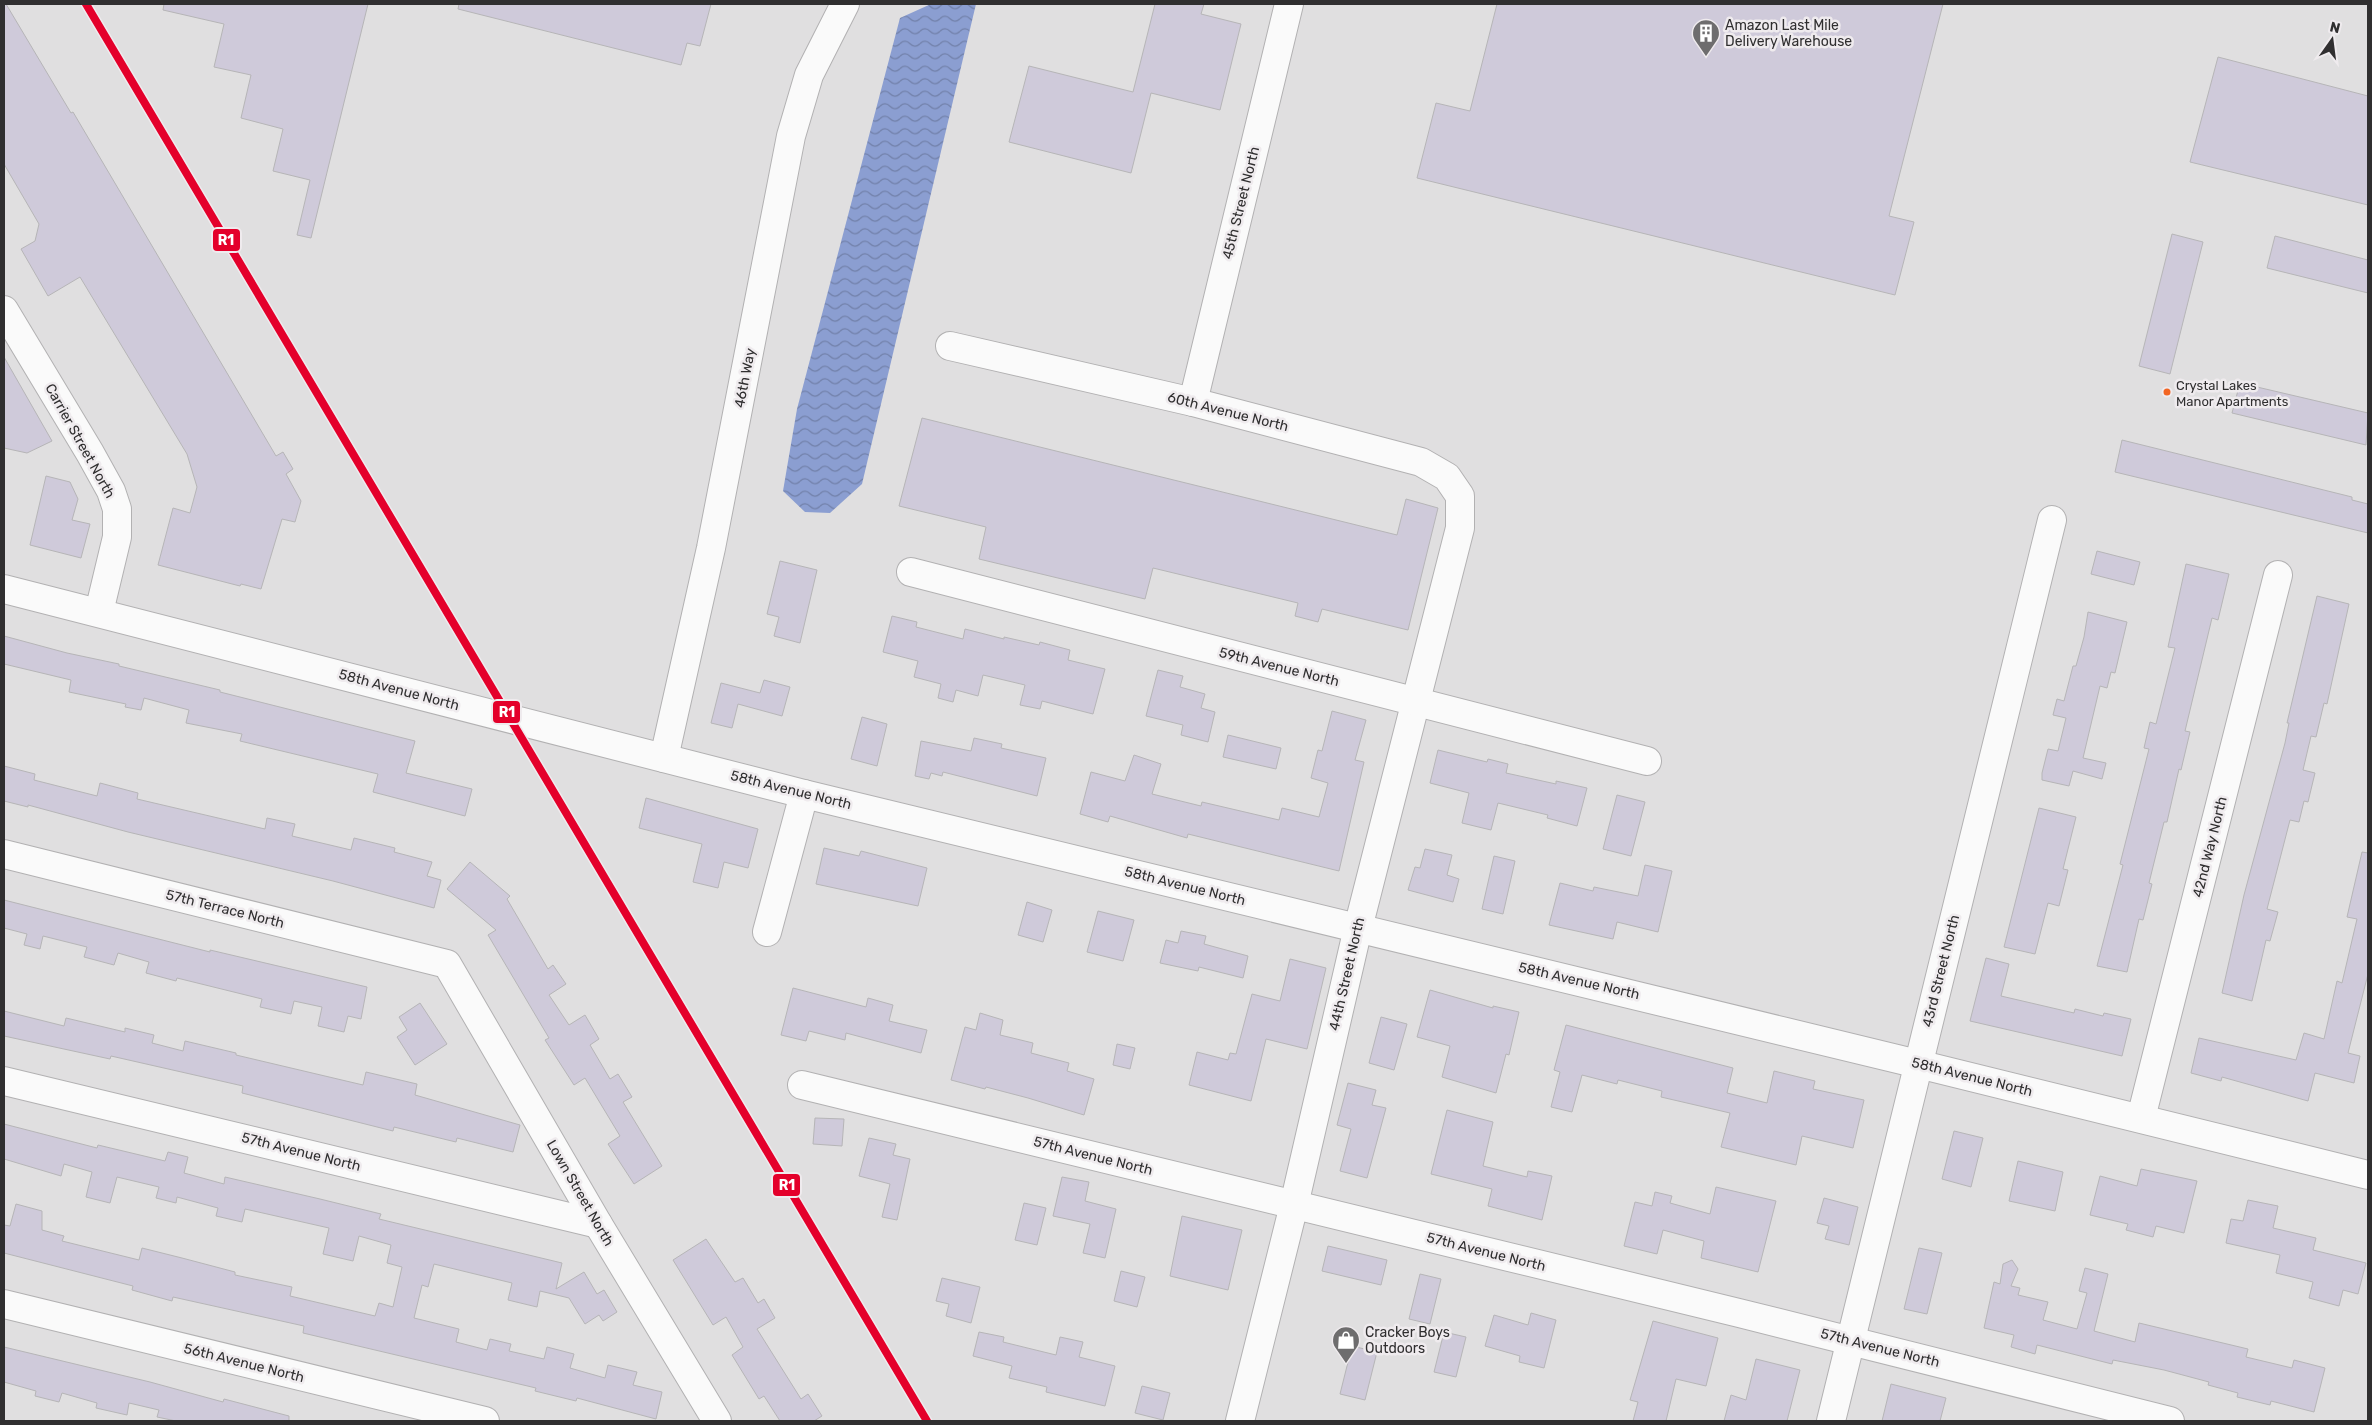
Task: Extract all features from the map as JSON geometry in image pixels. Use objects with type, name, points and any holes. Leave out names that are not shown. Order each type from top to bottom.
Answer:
[{"type":"street","name":"46th Way","points":[[664,758],[711,548],[791,136],[809,76],[845,4]]},
{"type":"street","name":"45th Street North","points":[[1192,402],[1289,4]]},
{"type":"street","name":"Carrier Street North","points":[[4,310],[90,453],[111,491],[117,509],[117,537],[99,612]]},
{"type":"street","name":"60th Avenue North","points":[[950,346],[1192,402],[1421,462],[1447,476],[1460,496],[1460,528]]},
{"type":"street","name":"43rd Street North","points":[[1831,1421],[2052,520]]},
{"type":"street","name":"44th Street North","points":[[1240,1421],[1294,1205],[1358,928],[1460,528]]},
{"type":"street","name":"59th Avenue North","points":[[911,572],[1647,761]]},
{"type":"street","name":"42nd Way North","points":[[2141,1118],[2278,575]]},
{"type":"street","name":"58th Avenue North","points":[[4,588],[804,794],[2141,1118],[2366,1168]]},
{"type":"street","points":[[767,932],[804,794]]},
{"type":"street","name":"57th Terrace North","points":[[4,854],[447,964]]},
{"type":"street","name":"Lown Street North","points":[[447,964],[598,1224],[717,1421]]},
{"type":"street","name":"57th Avenue North","points":[[4,1081],[598,1224]]},
{"type":"street","name":"57th Avenue North","points":[[802,1085],[1851,1341],[2170,1421]]},
{"type":"street","name":"56th Avenue North","points":[[4,1304],[484,1421]]},
{"type":"water","points":[[931,4],[976,4],[862,484],[830,513],[805,512],[783,491],[797,409],[900,18]]},
{"type":"building","points":[[4,4],[6,4],[71,113],[73,112],[276,456],[283,452],[293,469],[286,474],[301,501],[295,522],[282,519],[261,589],[241,584],[240,586],[158,565],[173,508],[190,513],[197,487],[187,454],[80,277],[48,296],[21,249],[35,241],[39,224],[4,164]]},
{"type":"building","points":[[164,4],[368,4],[311,238],[297,235],[310,180],[273,171],[283,129],[241,118],[251,75],[214,67],[224,24],[163,10]]},
{"type":"building","points":[[459,4],[711,4],[700,46],[687,43],[681,65],[458,9]]},
{"type":"building","points":[[1155,4],[1204,4],[1201,14],[1241,24],[1220,110],[1151,93],[1131,173],[1009,142],[1029,66],[1133,92]]},
{"type":"building","name":"Amazon Last Mile Delivery Warehouse","points":[[1497,4],[1943,4],[1889,216],[1914,222],[1895,295],[1417,178],[1436,103],[1470,111]]},
{"type":"building","points":[[2218,57],[2368,96],[2368,205],[2190,162]]},
{"type":"building","points":[[2172,234],[2203,242],[2170,374],[2139,366]]},
{"type":"building","points":[[2275,236],[2368,260],[2368,293],[2267,268]]},
{"type":"building","points":[[4,357],[52,441],[27,453],[4,448]]},
{"type":"building","points":[[2240,383],[2368,413],[2366,445],[2232,413]]},
{"type":"building","points":[[922,418],[1397,535],[1406,499],[1438,508],[1408,630],[1322,609],[1318,622],[1295,616],[1298,603],[1153,568],[1145,599],[979,559],[986,527],[899,506]]},
{"type":"building","points":[[2122,440],[2352,497],[2352,500],[2368,504],[2368,533],[2115,472]]},
{"type":"building","points":[[46,476],[70,482],[78,499],[72,520],[90,524],[81,558],[30,545]]},
{"type":"building","points":[[2097,551],[2140,562],[2134,585],[2091,574]]},
{"type":"building","points":[[780,561],[817,570],[800,643],[774,636],[779,617],[767,614]]},
{"type":"building","points":[[2186,564],[2229,574],[2218,620],[2212,618],[2185,731],[2190,732],[2181,770],[2179,769],[2167,822],[2164,822],[2149,883],[2152,884],[2143,920],[2139,919],[2127,972],[2097,966],[2123,865],[2120,864],[2149,749],[2144,748],[2150,722],[2156,724],[2175,648],[2168,647]]},
{"type":"building","points":[[2317,596],[2349,604],[2327,704],[2324,703],[2316,737],[2311,736],[2303,770],[2315,773],[2308,802],[2304,801],[2299,822],[2290,820],[2267,909],[2278,912],[2270,941],[2266,940],[2252,1001],[2222,993],[2244,895],[2285,743],[2289,723],[2287,723]]},
{"type":"building","points":[[2088,612],[2127,622],[2115,673],[2111,672],[2107,688],[2100,686],[2083,758],[2106,763],[2102,779],[2073,771],[2069,786],[2042,780],[2042,773],[2048,749],[2058,751],[2066,718],[2053,715],[2057,699],[2064,701],[2073,666],[2076,666],[2084,637]]},
{"type":"building","points":[[892,616],[917,622],[916,627],[963,639],[965,629],[1004,639],[1004,637],[1039,645],[1040,642],[1070,650],[1068,660],[1105,669],[1093,714],[1042,701],[1040,709],[1020,705],[1025,685],[983,675],[978,696],[956,690],[953,702],[938,698],[941,684],[914,677],[918,661],[883,652]]},
{"type":"building","points":[[4,636],[415,741],[406,773],[472,789],[465,816],[373,792],[378,774],[240,741],[242,734],[186,723],[189,710],[144,698],[141,710],[125,707],[126,704],[69,692],[71,680],[4,664]]},
{"type":"building","points":[[1158,670],[1183,676],[1180,687],[1205,694],[1201,708],[1215,712],[1208,742],[1181,735],[1183,725],[1146,716]]},
{"type":"building","points":[[764,680],[790,687],[782,716],[738,704],[732,728],[711,723],[721,683],[760,693]]},
{"type":"building","points":[[1332,711],[1366,720],[1355,760],[1364,762],[1339,871],[1188,834],[1187,838],[1110,816],[1108,822],[1080,814],[1091,772],[1125,781],[1134,755],[1161,764],[1152,794],[1201,806],[1202,802],[1279,820],[1282,808],[1319,817],[1328,783],[1311,778],[1318,750],[1322,751]]},
{"type":"building","points":[[862,717],[887,724],[877,766],[851,759]]},
{"type":"building","points":[[1228,735],[1281,748],[1276,769],[1223,757]]},
{"type":"building","points":[[974,738],[1002,744],[1001,748],[1046,758],[1037,796],[943,772],[942,776],[931,773],[929,779],[915,776],[921,741],[971,751]]},
{"type":"building","points":[[1438,750],[1487,762],[1488,759],[1508,764],[1506,773],[1556,784],[1556,781],[1587,788],[1577,826],[1547,818],[1548,815],[1498,803],[1491,830],[1462,823],[1469,793],[1430,783]]},
{"type":"building","points":[[4,766],[35,774],[34,780],[97,796],[100,783],[138,793],[137,799],[265,829],[267,818],[295,824],[292,836],[351,850],[354,838],[395,848],[394,852],[432,862],[427,876],[441,880],[434,908],[333,881],[128,832],[28,805],[28,807],[4,801]]},
{"type":"building","points":[[1617,795],[1645,802],[1631,856],[1603,849]]},
{"type":"building","points":[[646,798],[758,829],[748,868],[724,862],[718,888],[693,882],[702,844],[639,828]]},
{"type":"building","points":[[2039,808],[2076,817],[2063,869],[2068,870],[2059,906],[2048,903],[2035,954],[2004,947]]},
{"type":"building","points":[[824,848],[859,856],[861,851],[927,868],[918,906],[816,884]]},
{"type":"building","points":[[1425,849],[1452,855],[1447,875],[1459,879],[1453,902],[1408,890],[1415,867],[1420,868]]},
{"type":"building","points":[[2362,852],[2368,853],[2368,974],[2348,1053],[2360,1056],[2354,1083],[2315,1073],[2308,1101],[2222,1077],[2221,1081],[2191,1073],[2199,1038],[2296,1060],[2304,1033],[2324,1039],[2337,981],[2342,983],[2357,919],[2347,917]]},
{"type":"building","points":[[1494,856],[1515,861],[1503,914],[1482,909]]},
{"type":"building","points":[[470,862],[510,896],[507,899],[548,969],[553,965],[566,984],[549,995],[569,1025],[585,1015],[599,1039],[590,1045],[610,1079],[618,1074],[632,1097],[623,1102],[662,1166],[634,1184],[608,1144],[620,1136],[585,1078],[574,1085],[545,1040],[549,1038],[488,935],[496,930],[447,889]]},
{"type":"building","points":[[1645,865],[1672,871],[1658,932],[1617,922],[1613,939],[1549,925],[1560,883],[1593,891],[1594,887],[1638,896]]},
{"type":"building","points":[[4,900],[210,952],[210,950],[367,987],[361,1019],[348,1016],[344,1032],[318,1026],[322,1007],[294,1001],[291,1014],[260,1007],[262,999],[177,978],[176,981],[146,973],[149,962],[118,953],[114,965],[84,957],[87,947],[43,936],[40,949],[24,945],[27,934],[4,928]]},
{"type":"building","points":[[1027,902],[1052,910],[1043,942],[1018,935]]},
{"type":"building","points":[[1098,911],[1134,920],[1123,961],[1087,952]]},
{"type":"building","points":[[1181,931],[1206,936],[1204,944],[1248,956],[1243,978],[1199,967],[1198,971],[1160,963],[1166,940],[1178,943]]},
{"type":"building","points":[[1986,958],[2009,964],[2001,996],[2074,1013],[2075,1009],[2103,1016],[2104,1013],[2131,1019],[2122,1056],[1970,1021]]},
{"type":"building","points":[[1290,959],[1326,968],[1307,1049],[1266,1039],[1251,1101],[1189,1085],[1197,1052],[1228,1060],[1230,1053],[1236,1054],[1252,994],[1280,1001]]},
{"type":"building","points":[[793,988],[866,1007],[868,998],[893,1005],[889,1021],[927,1030],[921,1053],[846,1033],[845,1040],[809,1031],[806,1041],[781,1035]]},
{"type":"building","points":[[1430,990],[1493,1008],[1493,1006],[1519,1012],[1509,1055],[1506,1054],[1496,1093],[1442,1077],[1450,1046],[1417,1037]]},
{"type":"building","points":[[420,1003],[447,1044],[415,1065],[397,1037],[407,1030],[399,1017]]},
{"type":"building","points":[[4,1011],[64,1026],[66,1018],[125,1032],[125,1028],[154,1035],[152,1043],[183,1051],[185,1041],[363,1085],[366,1072],[417,1084],[415,1095],[520,1125],[513,1152],[457,1138],[456,1142],[394,1127],[393,1131],[242,1093],[243,1086],[111,1056],[110,1059],[4,1036]]},
{"type":"building","points":[[980,1013],[1003,1020],[1000,1035],[1033,1043],[1031,1053],[1069,1063],[1067,1071],[1094,1079],[1084,1115],[1028,1098],[951,1080],[965,1027],[976,1030]]},
{"type":"building","points":[[1381,1017],[1407,1024],[1394,1070],[1369,1063]]},
{"type":"building","points":[[1566,1025],[1733,1068],[1727,1093],[1767,1103],[1774,1071],[1815,1081],[1813,1089],[1864,1100],[1853,1148],[1802,1136],[1796,1165],[1721,1147],[1730,1113],[1661,1097],[1662,1091],[1618,1080],[1617,1084],[1582,1075],[1572,1112],[1551,1107],[1560,1072],[1554,1070]]},
{"type":"building","points":[[1117,1044],[1135,1048],[1130,1069],[1113,1065]]},
{"type":"building","points":[[1348,1083],[1376,1090],[1372,1105],[1386,1108],[1367,1178],[1340,1171],[1351,1129],[1337,1125]]},
{"type":"building","points":[[1447,1110],[1493,1122],[1483,1166],[1527,1177],[1528,1171],[1552,1176],[1542,1220],[1488,1206],[1492,1189],[1431,1174]]},
{"type":"building","points":[[815,1118],[844,1119],[842,1146],[813,1144]]},
{"type":"building","points":[[4,1124],[97,1148],[98,1145],[165,1161],[168,1152],[188,1157],[184,1173],[224,1184],[225,1177],[320,1199],[381,1214],[379,1219],[562,1263],[556,1289],[584,1272],[597,1294],[604,1290],[617,1312],[603,1321],[599,1315],[585,1324],[569,1298],[540,1291],[537,1307],[508,1300],[512,1283],[434,1264],[428,1287],[422,1285],[414,1318],[459,1329],[456,1342],[487,1350],[490,1339],[511,1344],[509,1351],[544,1359],[547,1347],[574,1354],[570,1368],[605,1378],[608,1365],[637,1372],[633,1385],[662,1392],[656,1419],[577,1398],[576,1401],[535,1391],[536,1388],[303,1333],[304,1326],[173,1297],[172,1301],[132,1290],[133,1286],[4,1253],[4,1225],[10,1226],[16,1204],[42,1211],[42,1230],[64,1236],[62,1241],[139,1260],[142,1248],[235,1272],[235,1275],[292,1287],[290,1296],[375,1316],[379,1303],[393,1307],[402,1267],[387,1263],[391,1245],[359,1236],[353,1261],[323,1254],[329,1228],[245,1209],[242,1222],[216,1216],[218,1208],[177,1197],[176,1203],[156,1198],[159,1187],[117,1177],[110,1203],[86,1197],[92,1172],[64,1164],[61,1176],[4,1159]]},
{"type":"building","points":[[1954,1131],[1983,1138],[1971,1187],[1942,1179]]},
{"type":"building","points":[[869,1138],[896,1144],[893,1155],[910,1159],[897,1220],[882,1217],[890,1184],[859,1176]]},
{"type":"building","points":[[2018,1161],[2063,1172],[2055,1211],[2009,1201]]},
{"type":"building","points":[[2141,1169],[2197,1181],[2184,1233],[2156,1226],[2153,1237],[2126,1230],[2128,1224],[2090,1215],[2100,1176],[2137,1186]]},
{"type":"building","points":[[1062,1177],[1089,1182],[1085,1201],[1116,1209],[1105,1258],[1083,1253],[1090,1224],[1053,1216]]},
{"type":"building","points":[[1716,1187],[1776,1201],[1758,1272],[1701,1258],[1704,1241],[1663,1230],[1657,1254],[1624,1246],[1635,1202],[1652,1206],[1655,1192],[1672,1196],[1670,1203],[1710,1214]]},
{"type":"building","points":[[1824,1198],[1858,1207],[1849,1245],[1825,1239],[1829,1226],[1817,1223]]},
{"type":"building","points":[[2248,1200],[2278,1206],[2273,1228],[2316,1238],[2313,1250],[2366,1263],[2358,1294],[2343,1290],[2339,1306],[2309,1298],[2313,1282],[2276,1273],[2280,1255],[2226,1243],[2231,1219],[2243,1221]]},
{"type":"building","points":[[1024,1203],[1046,1208],[1037,1245],[1015,1240]]},
{"type":"building","points":[[1182,1216],[1242,1230],[1228,1290],[1170,1276]]},
{"type":"building","points":[[706,1239],[735,1282],[743,1278],[758,1303],[764,1299],[775,1318],[757,1329],[801,1399],[808,1394],[822,1416],[814,1421],[780,1421],[764,1396],[759,1399],[732,1355],[743,1347],[726,1317],[713,1325],[673,1260]]},
{"type":"building","points":[[1328,1246],[1387,1260],[1381,1285],[1322,1271]]},
{"type":"building","points":[[1919,1248],[1942,1253],[1927,1314],[1904,1309]]},
{"type":"building","points":[[2012,1260],[2018,1269],[2011,1286],[2020,1288],[2018,1295],[2048,1302],[2043,1320],[2077,1329],[2087,1293],[2079,1291],[2085,1268],[2108,1274],[2094,1331],[2135,1342],[2139,1323],[2248,1349],[2246,1357],[2292,1368],[2294,1360],[2325,1368],[2314,1412],[2271,1401],[2270,1405],[2237,1397],[2238,1393],[2208,1385],[2209,1382],[2164,1370],[2113,1360],[2112,1364],[2037,1345],[2035,1354],[2011,1347],[2014,1335],[1984,1328],[1994,1282],[2000,1284],[2003,1264]]},
{"type":"building","points":[[1121,1271],[1145,1277],[1137,1307],[1114,1301]]},
{"type":"building","points":[[1420,1274],[1441,1279],[1430,1324],[1409,1319]]},
{"type":"building","points":[[942,1278],[980,1287],[971,1323],[946,1316],[949,1304],[936,1301]]},
{"type":"building","points":[[1531,1313],[1556,1320],[1544,1368],[1519,1362],[1520,1356],[1485,1346],[1494,1315],[1528,1325]]},
{"type":"building","points":[[1653,1321],[1718,1338],[1706,1386],[1676,1379],[1666,1421],[1633,1421],[1638,1402],[1630,1400]]},
{"type":"building","points":[[979,1332],[1004,1337],[1003,1342],[1056,1355],[1060,1337],[1083,1342],[1079,1357],[1115,1366],[1105,1406],[1046,1392],[1047,1387],[1009,1378],[1012,1366],[973,1356]]},
{"type":"building","points":[[1444,1332],[1466,1337],[1456,1377],[1434,1372]]},
{"type":"building","points":[[1352,1346],[1377,1352],[1365,1400],[1340,1394]]},
{"type":"building","points":[[4,1347],[150,1382],[223,1402],[224,1399],[289,1416],[289,1421],[176,1421],[157,1417],[159,1410],[129,1403],[127,1415],[96,1408],[97,1403],[62,1393],[59,1402],[35,1396],[36,1391],[4,1382]]},
{"type":"building","points":[[1756,1359],[1800,1370],[1787,1421],[1724,1421],[1731,1395],[1746,1400]]},
{"type":"building","points":[[1891,1384],[1946,1398],[1940,1421],[1882,1421]]},
{"type":"building","points":[[1142,1386],[1170,1393],[1163,1420],[1135,1413]]},
{"type":"transit line","name":"R1","points":[[86,4],[927,1421]]},
{"type":"place","name":"Amazon Last Mile Delivery Warehouse","points":[[1706,57]]},
{"type":"place","name":"Crystal Lakes Manor Apartments","points":[[2167,392]]},
{"type":"place","name":"Cracker Boys Outdoors","points":[[1346,1364]]}]
